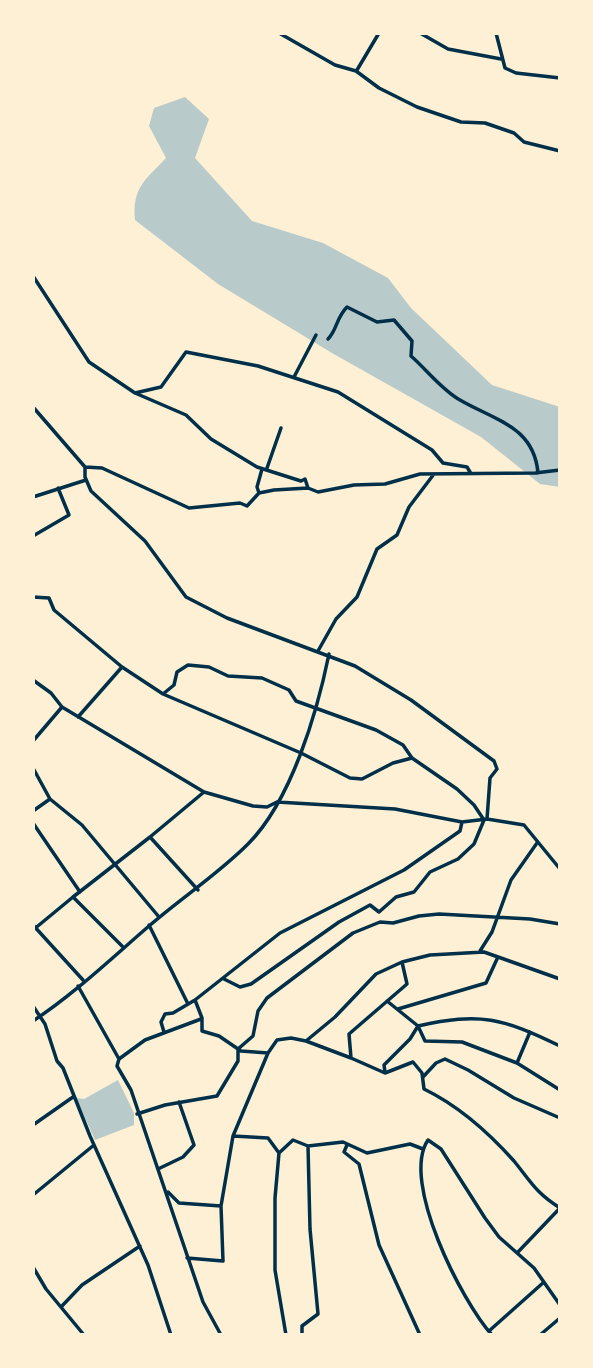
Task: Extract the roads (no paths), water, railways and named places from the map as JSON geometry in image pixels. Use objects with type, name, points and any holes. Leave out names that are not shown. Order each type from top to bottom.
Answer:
[{"type":"street","points":[[279,33],[334,65],[356,71],[379,88],[417,107],[461,122],[485,123],[514,133],[524,142],[560,151]]},
{"type":"street","points":[[356,71],[379,33]]},
{"type":"street","points":[[420,33],[448,49],[501,59]]},
{"type":"street","points":[[496,33],[505,68],[516,73],[560,78]]},
{"type":"street","points":[[33,276],[89,362],[135,393],[186,415],[211,439],[265,469],[301,481],[305,479],[308,488]]},
{"type":"street","points":[[328,339],[333,334],[334,323],[347,307],[377,322],[394,320],[412,341],[411,356],[449,392],[521,431],[535,454],[538,473]]},
{"type":"street","points":[[294,377],[316,335]]},
{"type":"street","points":[[135,393],[161,387],[186,352],[234,361],[338,392],[432,450],[443,463],[457,463],[467,467],[470,472]]},
{"type":"street","points":[[33,408],[85,467],[86,480],[95,495],[147,544],[188,598],[228,618],[329,654],[384,683],[494,761],[496,769],[490,778],[485,820],[474,844],[458,859],[430,872],[414,892],[396,897],[379,912],[370,905],[339,922],[251,984],[240,987],[224,979]]},
{"type":"street","points":[[259,494],[257,487],[281,428]]},
{"type":"street","points":[[85,467],[102,468],[189,508],[240,503],[247,506],[259,494],[308,488],[318,492],[354,485],[386,484],[410,476],[470,472],[538,473],[560,470]]},
{"type":"street","points":[[318,651],[335,619],[354,602],[377,549],[397,535],[409,507],[434,474]]},
{"type":"street","points":[[33,498],[86,480]]},
{"type":"street","points":[[33,536],[69,515],[58,488]]},
{"type":"street","points":[[33,597],[48,598],[54,610],[122,667],[163,694],[357,780],[393,763],[412,758]]},
{"type":"street","points":[[33,1021],[159,917],[198,890],[249,844],[277,802],[301,753],[318,709],[329,654]]},
{"type":"street","points":[[163,694],[174,685],[177,672],[193,664],[209,667],[223,675],[262,678],[289,690],[296,701],[376,730],[403,745],[412,758],[463,794],[485,820]]},
{"type":"street","points":[[78,717],[122,667]]},
{"type":"street","points":[[33,680],[51,693],[62,707],[204,792],[253,806],[267,807],[277,802],[395,809],[462,822],[485,820],[524,825],[560,869]]},
{"type":"street","points":[[33,741],[62,707]]},
{"type":"street","points":[[33,768],[50,799],[82,825],[159,917]]},
{"type":"street","points":[[83,980],[34,928],[204,792]]},
{"type":"street","points":[[33,811],[50,799]]},
{"type":"street","points":[[164,1032],[162,1016],[195,1000],[280,933],[424,859],[460,831],[462,822]]},
{"type":"street","points":[[33,823],[80,892]]},
{"type":"street","points":[[150,837],[198,890]]},
{"type":"street","points":[[480,951],[490,937],[510,880],[537,843]]},
{"type":"street","points":[[73,897],[124,947]]},
{"type":"street","points":[[137,1114],[178,1102],[212,1098],[220,1093],[238,1061],[238,1049],[253,1036],[258,1012],[267,998],[353,933],[380,922],[395,923],[419,916],[498,917],[560,924]]},
{"type":"street","points":[[149,925],[188,1004]]},
{"type":"street","points":[[306,1041],[335,1017],[370,978],[402,962],[435,954],[480,951],[560,979]]},
{"type":"street","points":[[398,1009],[486,983],[497,958]]},
{"type":"street","points":[[351,1058],[349,1034],[407,984],[402,962]]},
{"type":"street","points":[[78,986],[119,1059]]},
{"type":"street","points":[[195,1000],[202,1018],[202,1031],[219,1036],[238,1049],[268,1053]]},
{"type":"street","points":[[387,1001],[418,1026],[427,1042],[462,1042],[517,1063],[560,1090]]},
{"type":"street","points":[[33,1006],[47,1028],[57,1061],[63,1068],[73,1097],[140,1247],[171,1335]]},
{"type":"street","points":[[385,1073],[384,1065],[411,1039],[418,1026],[457,1017],[484,1017],[530,1032],[560,1046]]},
{"type":"street","points":[[202,1018],[196,1023],[145,1040],[119,1059],[117,1066],[130,1087],[203,1302],[221,1335]]},
{"type":"street","points":[[517,1063],[530,1032]]},
{"type":"street","points":[[187,1258],[221,1263],[225,1254],[221,1206],[233,1136],[268,1053],[277,1040],[291,1038],[306,1041],[385,1073],[412,1062],[421,1070],[424,1089],[453,1105],[513,1161],[536,1192],[560,1208],[518,1252]]},
{"type":"street","points":[[423,1077],[436,1063],[445,1059],[514,1098],[560,1118]]},
{"type":"street","points":[[33,1125],[73,1097]]},
{"type":"street","points":[[158,1169],[183,1157],[194,1145],[178,1102]]},
{"type":"street","points":[[233,1136],[268,1138],[279,1153],[275,1198],[275,1270],[286,1335]]},
{"type":"street","points":[[279,1153],[293,1140],[308,1146],[341,1142],[367,1153],[410,1144],[423,1149]]},
{"type":"street","points":[[544,1282],[490,1333],[449,1269],[420,1176],[423,1149],[429,1140],[441,1149],[499,1237],[518,1252],[544,1282],[560,1305]]},
{"type":"street","points":[[33,1195],[94,1145]]},
{"type":"street","points":[[348,1145],[344,1152],[359,1164],[379,1245],[420,1335]]},
{"type":"street","points":[[302,1335],[302,1326],[318,1314],[309,1221],[308,1146]]},
{"type":"street","points":[[165,1186],[179,1203],[221,1206]]},
{"type":"street","points":[[61,1307],[82,1286],[140,1247]]},
{"type":"street","points":[[33,1267],[46,1290],[84,1335]]},
{"type":"street","points":[[540,1335],[560,1318]]}]
